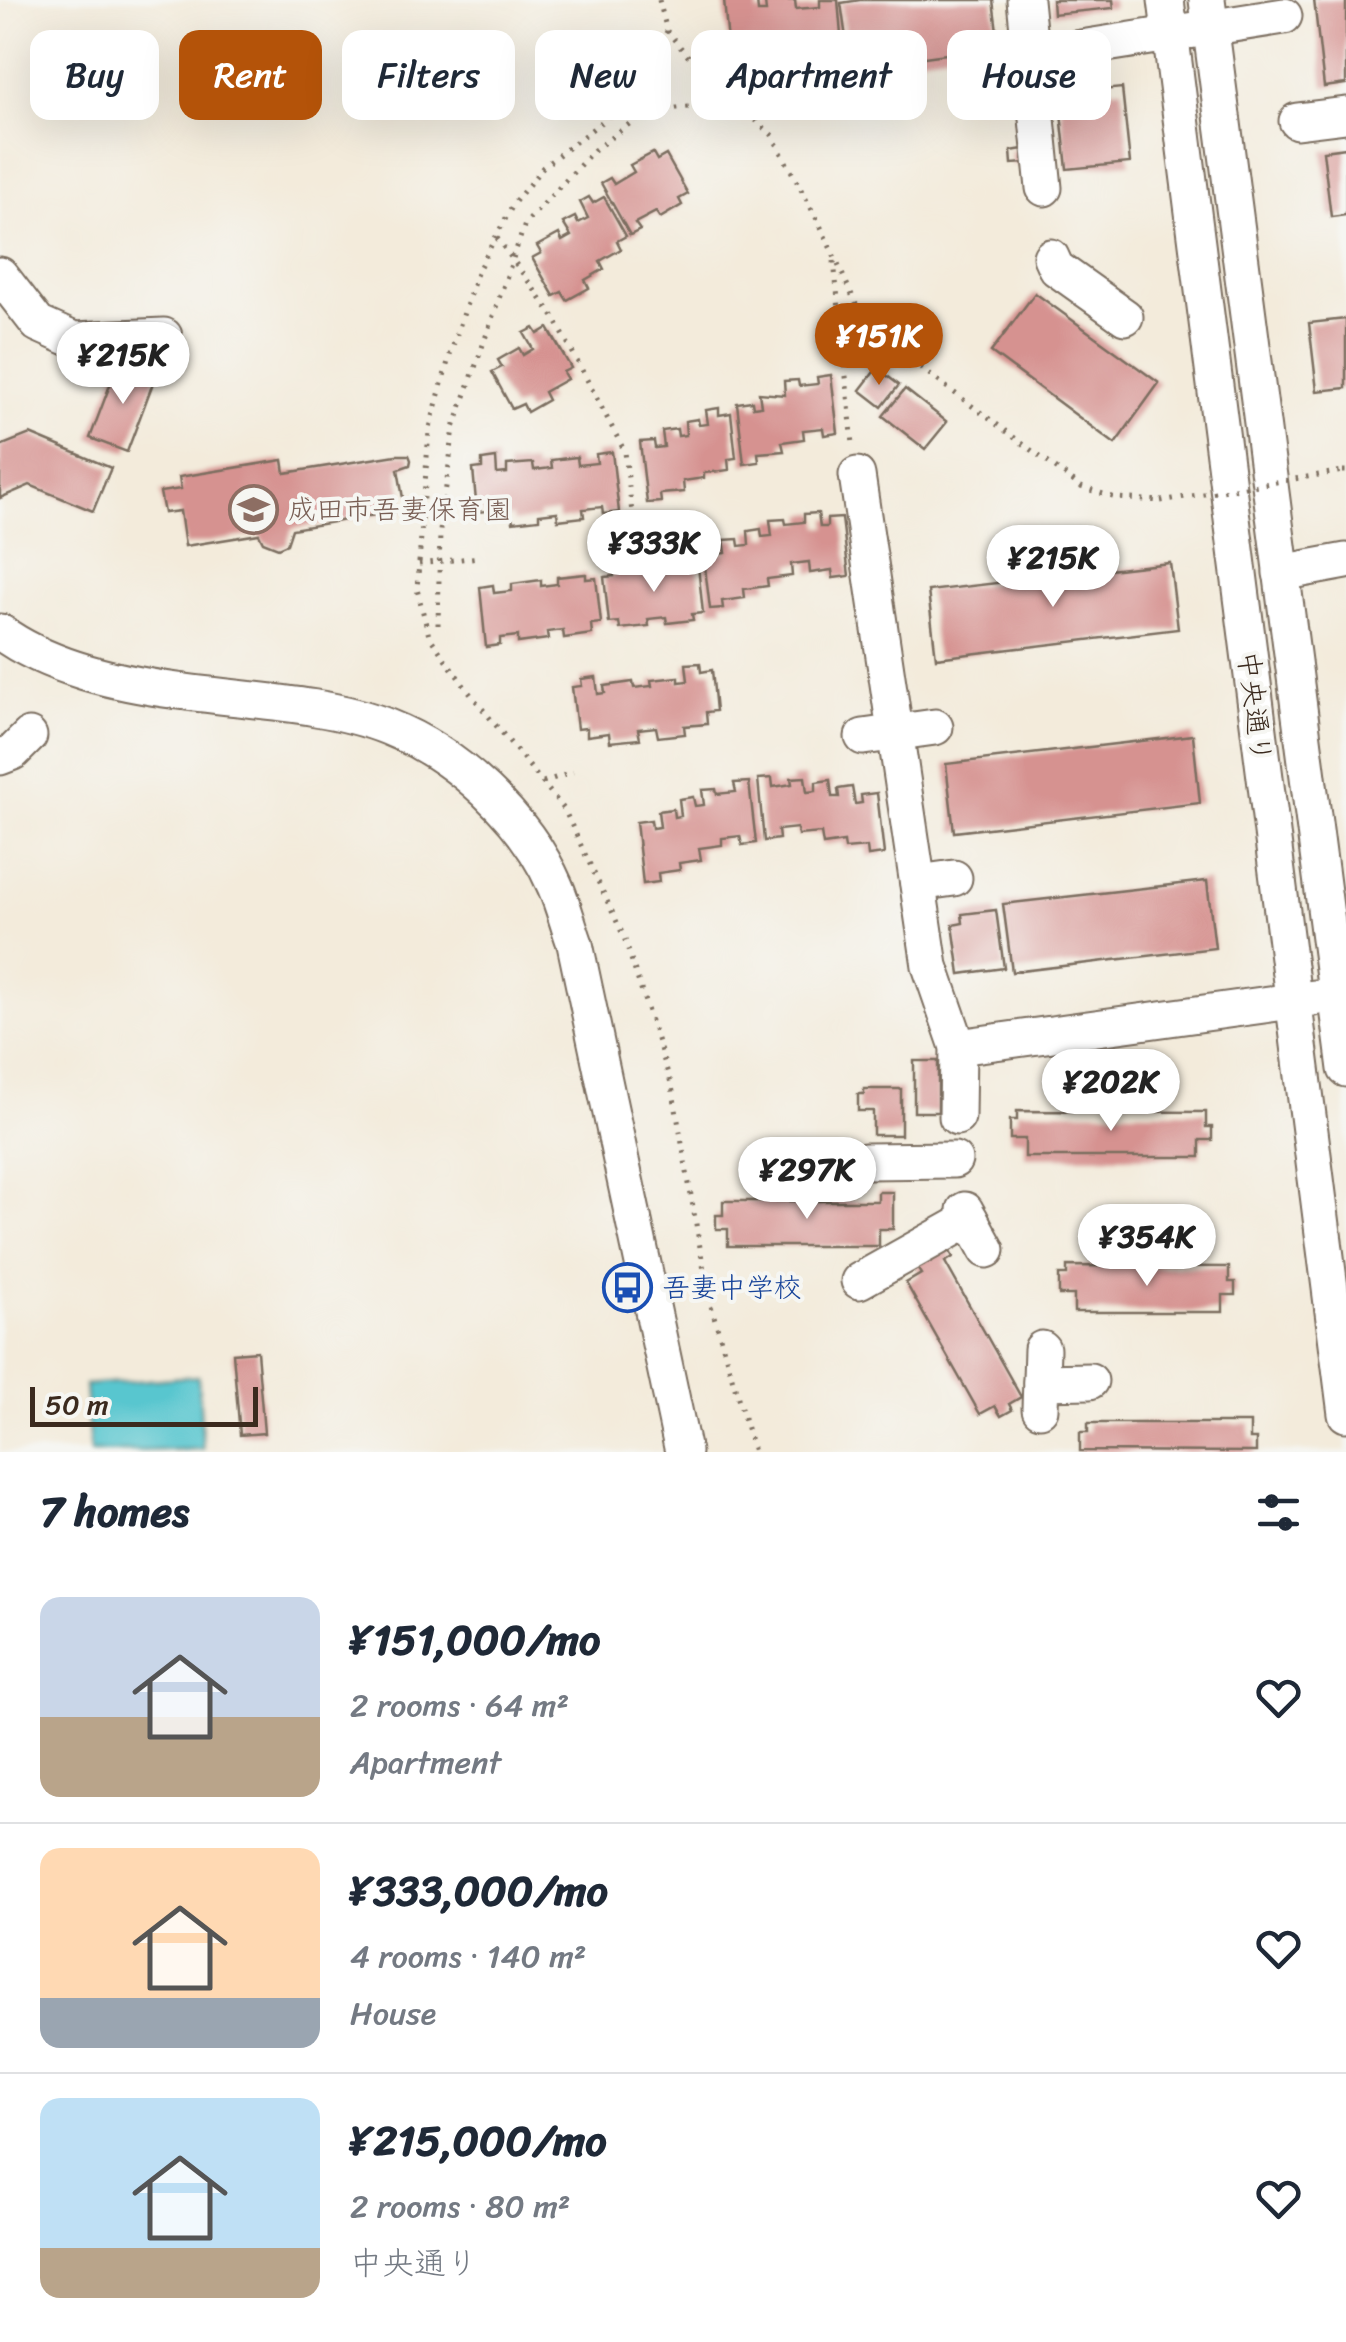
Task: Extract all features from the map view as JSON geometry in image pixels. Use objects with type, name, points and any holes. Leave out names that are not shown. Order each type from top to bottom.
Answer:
[{"type":"street","points":[[1025,0],[1028,30]]},
{"type":"street","name":"中央通り","points":[[1208,14],[1341,994],[1346,1069]]},
{"type":"street","points":[[1111,33],[1168,17],[1284,16]]},
{"type":"street","name":"中央通り","points":[[1168,17],[1346,1414]]},
{"type":"street","points":[[1297,121],[1346,115]]},
{"type":"street","points":[[1037,120],[1044,188]]},
{"type":"street","points":[[1052,257],[1056,268],[1125,317]]},
{"type":"street","points":[[0,274],[38,324],[74,340],[164,336]]},
{"type":"street","points":[[857,475],[879,735],[918,883],[930,966],[958,1047],[957,1117]]},
{"type":"street","points":[[1281,572],[1346,562]]},
{"type":"street","points":[[0,632],[20,647],[88,672],[145,687],[341,714],[388,726],[431,749],[518,825],[554,884],[575,944],[683,1452]]},
{"type":"street","points":[[879,735],[934,727]]},
{"type":"street","points":[[0,757],[14,752],[29,736]]},
{"type":"street","points":[[918,883],[954,878]]},
{"type":"street","points":[[958,1047],[1341,994]]},
{"type":"street","points":[[865,1160],[954,1160]]},
{"type":"street","points":[[858,1281],[980,1226]]},
{"type":"street","points":[[1041,1380],[1090,1381]]},
{"type":"path","points":[[659,0],[667,30]]},
{"type":"path","points":[[671,36],[691,62]]},
{"type":"path","points":[[438,626],[439,562],[454,428],[525,224],[594,150],[640,116],[691,107]]},
{"type":"path","points":[[604,120],[543,167],[514,204],[478,270],[430,431],[417,589],[430,636],[468,691],[564,809],[624,937],[672,1086],[709,1298],[754,1452]]},
{"type":"path","points":[[755,120],[772,136],[867,328],[1082,488],[1116,498],[1160,501],[1344,471]]},
{"type":"path","points":[[496,237],[554,317],[625,452],[635,539]]},
{"type":"path","points":[[833,253],[857,475]]},
{"type":"path","points":[[419,564],[479,558]]},
{"type":"path","points":[[543,782],[573,772]]},
{"type":"water","points":[[198,1376],[203,1449],[90,1452],[85,1385]]},
{"type":"building","points":[[724,0],[757,0],[758,12],[766,12],[765,2],[795,0],[796,9],[820,7],[820,0],[838,0],[841,30],[727,30]]},
{"type":"building","points":[[993,0],[997,30],[947,30],[947,54],[927,57],[927,30],[845,30],[841,3]]},
{"type":"building","points":[[1052,0],[1113,0],[1114,8],[1053,14]]},
{"type":"building","points":[[1314,0],[1346,0],[1346,84],[1324,87]]},
{"type":"building","points":[[1122,88],[1130,163],[1067,169],[1062,120],[1111,120],[1111,89]]},
{"type":"building","points":[[1346,148],[1346,215],[1331,217],[1323,151]]},
{"type":"building","points":[[1023,149],[1025,163],[1012,164],[1011,151]]},
{"type":"building","points":[[653,153],[657,160],[666,155],[688,194],[679,199],[682,205],[660,218],[656,212],[635,223],[640,230],[630,235],[601,183],[610,178],[614,184],[634,172],[630,165]]},
{"type":"building","points":[[589,197],[593,203],[604,197],[626,236],[617,241],[621,249],[600,261],[604,269],[585,280],[589,288],[567,300],[562,292],[554,296],[532,258],[541,253],[537,246],[559,234],[562,241],[571,236],[563,223],[575,217],[578,223],[588,218],[580,202]]},
{"type":"building","points":[[1035,293],[1159,383],[1115,444],[991,352]]},
{"type":"building","points":[[1346,319],[1346,388],[1317,391],[1309,323]]},
{"type":"building","points":[[534,328],[538,334],[548,328],[571,368],[563,372],[567,379],[544,392],[548,400],[527,412],[523,404],[512,409],[492,372],[502,367],[498,360],[519,348],[523,355],[533,349],[524,333]]},
{"type":"building","points":[[119,361],[156,375],[127,452],[90,438]]},
{"type":"building","points":[[877,368],[899,385],[882,407],[860,390]]},
{"type":"building","points":[[831,375],[838,433],[824,435],[823,428],[803,430],[804,439],[782,442],[784,451],[758,453],[759,462],[744,464],[737,403],[752,401],[753,407],[761,406],[759,393],[785,395],[784,381],[798,380],[799,386],[818,384],[817,377]]},
{"type":"building","points":[[905,389],[947,422],[925,449],[883,416]]},
{"type":"building","points":[[719,408],[719,415],[731,413],[736,458],[728,459],[729,470],[683,481],[684,492],[660,494],[661,502],[647,503],[640,442],[654,441],[655,448],[664,447],[662,431],[677,429],[678,436],[686,435],[685,421],[698,419],[699,425],[708,424],[706,410]]},
{"type":"building","points":[[30,434],[111,468],[93,511],[30,485],[0,498],[0,446]]},
{"type":"building","points":[[612,452],[619,512],[603,514],[602,507],[583,509],[584,517],[558,520],[557,512],[513,522],[512,517],[488,519],[487,511],[477,512],[473,469],[482,468],[482,460],[496,458],[497,474],[507,473],[507,465],[533,463],[534,470],[552,468],[551,460],[577,457],[578,465],[597,463],[596,454]]},
{"type":"building","points":[[409,455],[411,460],[410,465],[398,469],[405,510],[292,529],[287,544],[278,548],[263,542],[259,534],[185,546],[180,511],[164,513],[160,492],[181,489],[179,477],[283,460],[285,473]]},
{"type":"building","points":[[818,513],[820,527],[827,527],[827,519],[842,518],[849,576],[833,578],[832,570],[810,573],[809,562],[791,564],[792,576],[767,579],[768,586],[744,589],[745,598],[722,601],[723,608],[710,609],[703,551],[726,553],[724,540],[738,539],[739,546],[749,545],[748,531],[761,529],[762,537],[772,536],[770,520],[785,519],[786,524],[804,522],[804,514]]},
{"type":"building","points":[[687,561],[687,567],[698,566],[703,613],[692,614],[693,620],[667,623],[666,617],[648,619],[649,626],[620,629],[619,622],[609,623],[604,577],[614,576],[614,570],[642,567],[643,573],[661,571],[660,563]]},
{"type":"building","points":[[1170,563],[1178,629],[936,658],[928,591]]},
{"type":"building","points":[[586,574],[586,579],[596,578],[601,623],[591,624],[592,634],[564,638],[563,630],[547,632],[548,639],[518,643],[518,636],[500,638],[500,645],[486,647],[480,587],[493,585],[494,593],[512,591],[512,584],[541,580],[541,586],[557,584],[557,577]]},
{"type":"building","points":[[700,663],[701,672],[712,670],[716,711],[706,712],[707,724],[684,726],[685,734],[658,737],[656,727],[638,729],[640,739],[610,742],[609,733],[587,736],[587,728],[577,729],[572,687],[582,686],[581,679],[596,677],[598,694],[605,693],[604,686],[633,682],[634,688],[652,686],[651,680],[679,677],[679,682],[688,681],[686,664]]},
{"type":"building","points":[[1193,735],[1200,803],[954,832],[946,764]]},
{"type":"building","points":[[805,777],[807,792],[816,791],[816,782],[830,780],[832,797],[839,797],[838,789],[852,787],[855,804],[862,803],[861,795],[877,793],[884,854],[868,856],[867,847],[845,849],[844,842],[823,845],[821,833],[798,835],[797,828],[778,830],[779,839],[764,841],[758,779],[772,778],[773,787],[792,784],[791,778]]},
{"type":"building","points":[[749,782],[756,843],[742,845],[740,836],[722,838],[722,845],[699,848],[701,860],[679,863],[680,870],[658,873],[659,882],[643,884],[636,822],[651,820],[652,828],[660,827],[658,811],[673,809],[674,817],[681,816],[679,799],[693,797],[695,806],[704,805],[702,790],[716,789],[717,794],[736,792],[734,783]]},
{"type":"building","points":[[1207,881],[1215,948],[1012,972],[1003,904]]},
{"type":"building","points":[[996,910],[1004,968],[960,974],[953,925],[963,923],[962,914]]},
{"type":"building","points":[[914,1061],[938,1061],[938,1112],[914,1112]]},
{"type":"building","points":[[864,1089],[901,1089],[901,1135],[873,1135],[873,1111],[858,1111],[858,1094],[864,1094]]},
{"type":"building","points":[[1017,1111],[1206,1112],[1206,1127],[1212,1127],[1212,1140],[1200,1140],[1200,1157],[1025,1157],[1025,1139],[1010,1139],[1010,1120],[1017,1120]]},
{"type":"building","points":[[878,1192],[893,1192],[893,1229],[879,1229],[879,1246],[728,1246],[728,1229],[716,1229],[716,1215],[723,1215],[723,1201],[878,1201]]},
{"type":"building","points":[[946,1245],[953,1257],[945,1262],[1021,1397],[1009,1404],[1012,1410],[1001,1416],[995,1406],[980,1414],[906,1283],[921,1274],[914,1263]]},
{"type":"building","points":[[1067,1266],[1229,1267],[1229,1282],[1235,1282],[1235,1295],[1223,1295],[1223,1312],[1074,1312],[1074,1295],[1059,1295],[1059,1275],[1067,1275]]},
{"type":"building","points":[[257,1351],[264,1433],[240,1435],[233,1353]]},
{"type":"building","points":[[1088,1423],[1250,1423],[1250,1439],[1256,1439],[1256,1452],[1080,1451],[1080,1432],[1088,1432]]},
{"type":"place","name":"成田市吾妻保育園","points":[[253,509]]},
{"type":"place","name":"吾妻中学校","points":[[627,1287]]}]
